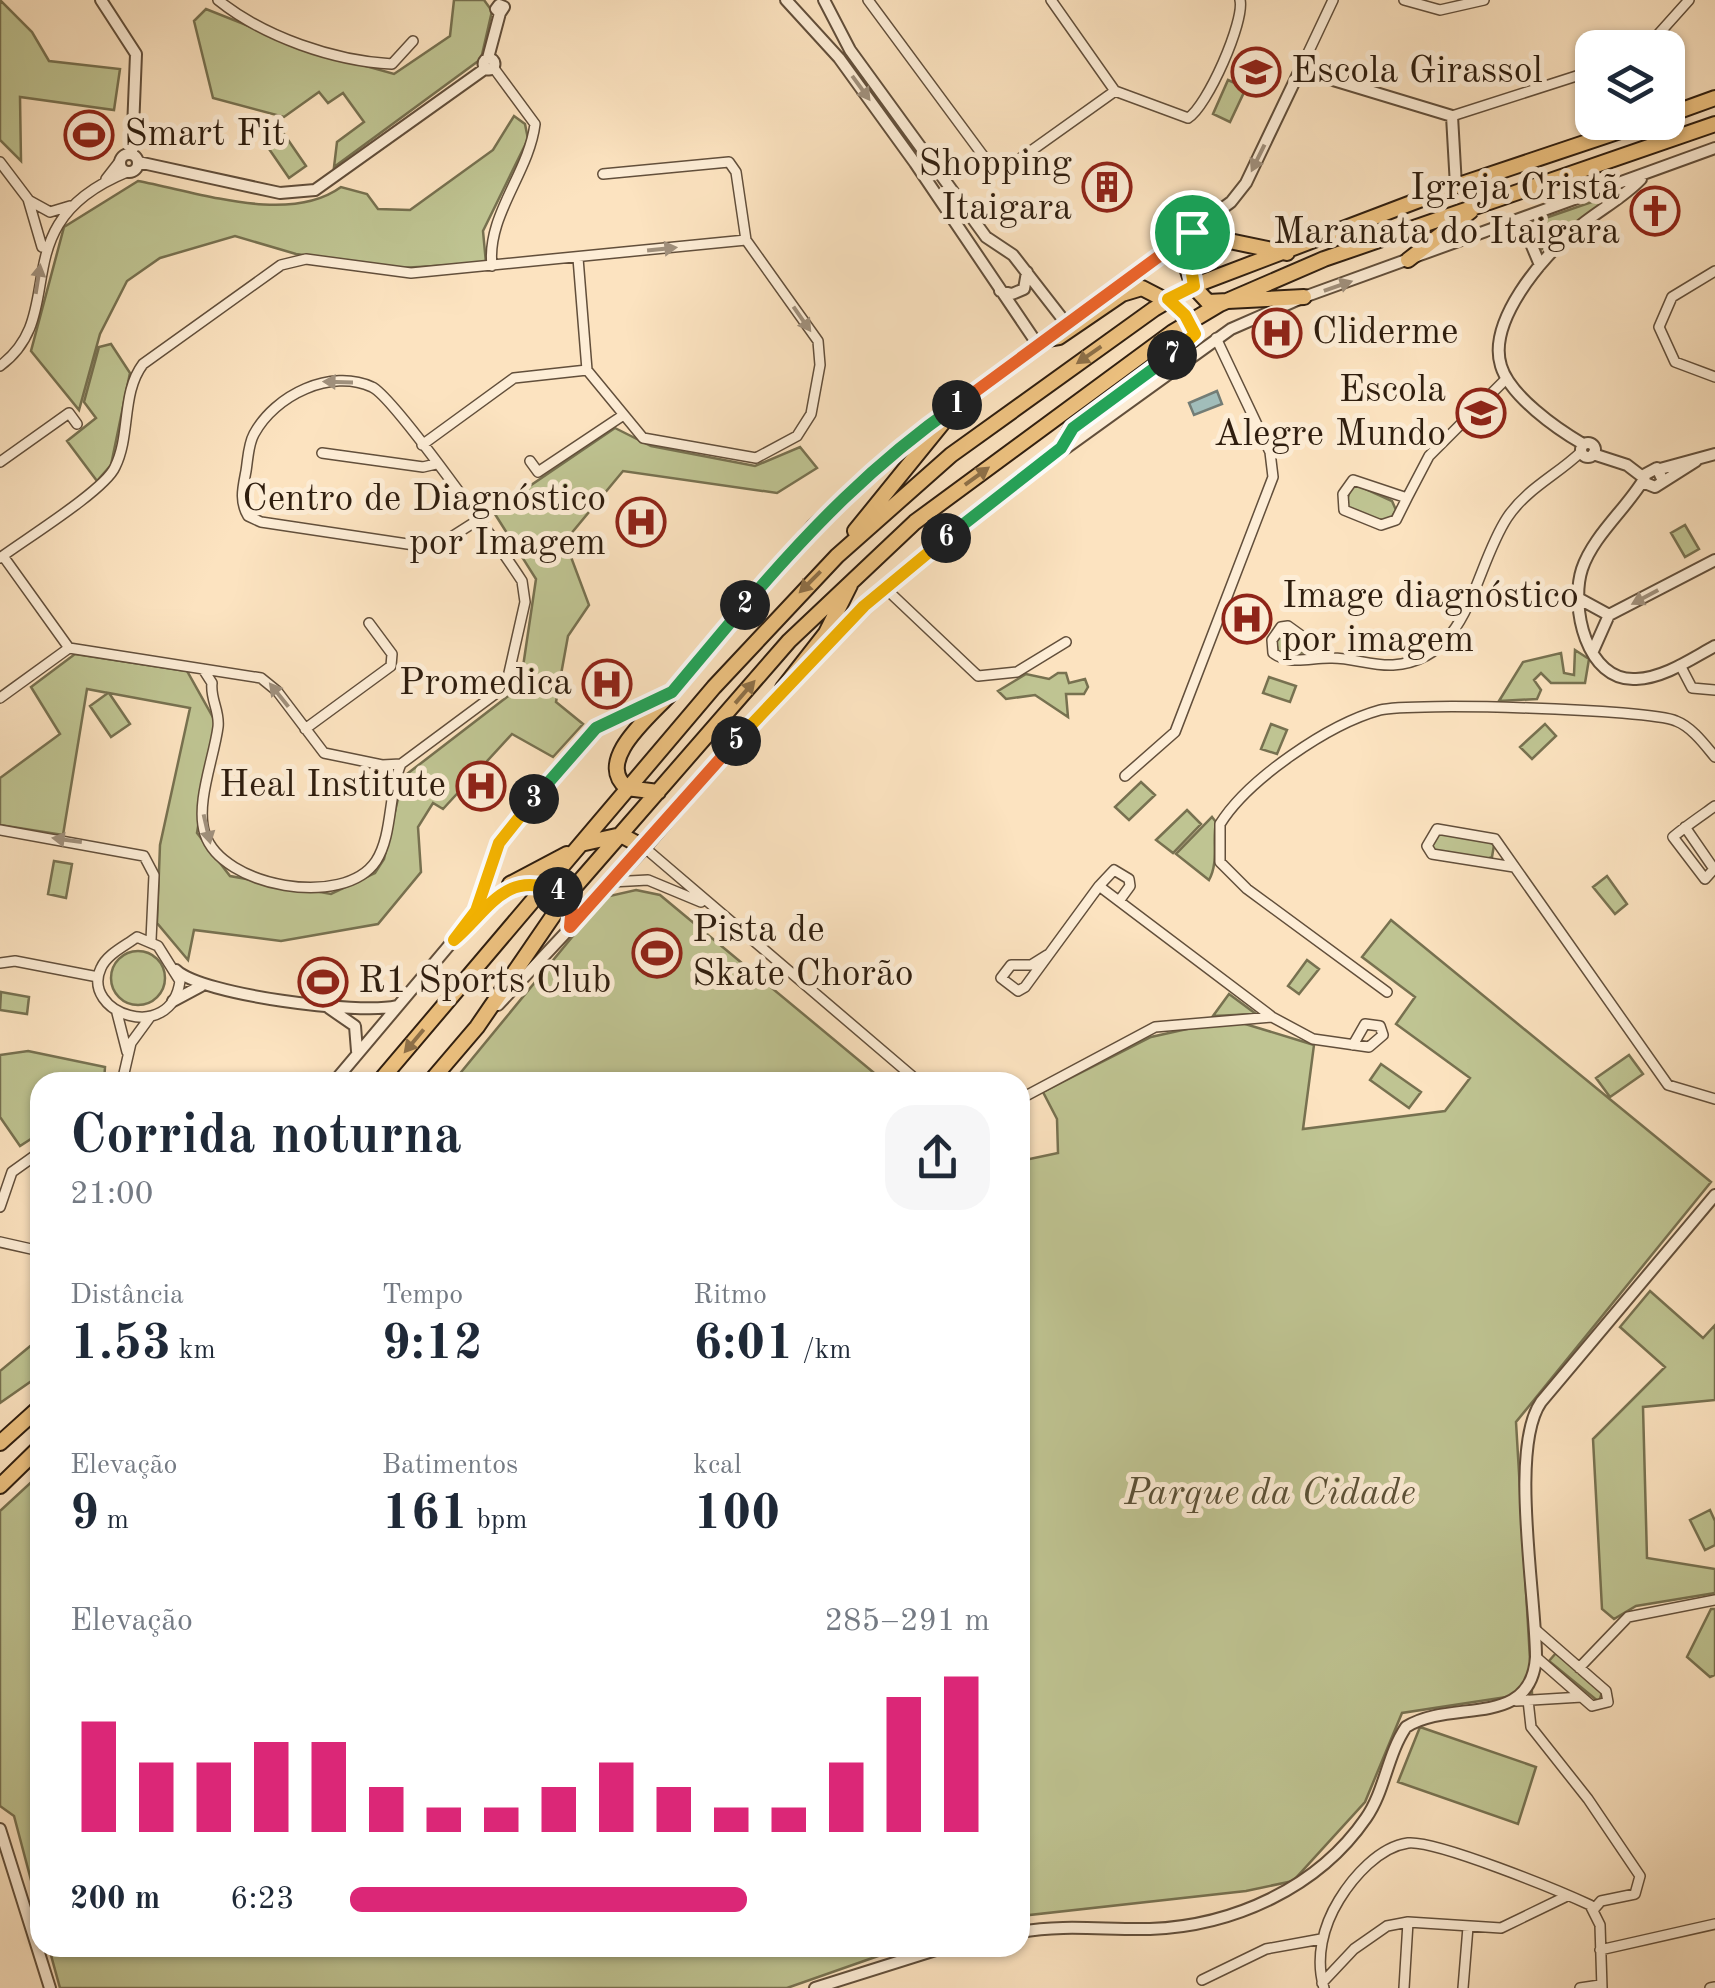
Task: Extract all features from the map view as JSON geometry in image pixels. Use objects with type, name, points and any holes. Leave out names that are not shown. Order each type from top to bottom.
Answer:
[{"type":"main road","points":[[1685,109],[1715,98]]},
{"type":"main road","points":[[439,1072],[477,1027],[566,897],[789,641],[872,557],[1189,321],[1324,259],[1715,124]]},
{"type":"main road","points":[[388,1072],[756,639],[837,556],[951,455],[1168,299],[1194,286],[1456,186],[1593,140]]},
{"type":"main road","points":[[1408,260],[1484,202]]},
{"type":"main road","points":[[1192,232],[1288,253]]},
{"type":"main road","points":[[1215,238],[1190,262],[1194,286],[1208,302],[1304,297]]},
{"type":"main road","points":[[1042,342],[1059,337],[1133,288],[1150,290],[1168,299],[1189,321],[1195,334],[1191,341],[1073,428],[1061,448]]},
{"type":"main road","points":[[837,556],[890,483],[918,456],[958,404]]},
{"type":"main road","points":[[783,688],[826,634],[848,588],[872,557]]},
{"type":"main road","points":[[658,792],[627,788],[615,772],[619,754],[672,692]]},
{"type":"main road","points":[[454,940],[501,891],[594,838],[621,836],[644,848]]},
{"type":"main road","points":[[501,891],[520,885],[545,887],[566,897],[573,910],[570,927]]},
{"type":"main road","points":[[0,1433],[30,1414]]},
{"type":"main road","points":[[0,1443],[30,1416]]},
{"type":"main road","points":[[0,1473],[30,1447]]},
{"type":"main road","points":[[0,1486],[30,1457]]},
{"type":"street","points":[[102,0],[136,54],[132,115],[135,158],[128,172]]},
{"type":"street","points":[[218,0],[229,9],[314,49],[362,62],[392,64],[413,41]]},
{"type":"street","points":[[229,9],[241,0]]},
{"type":"street","points":[[786,0],[820,38],[970,238],[999,291],[1042,342]]},
{"type":"street","points":[[824,0],[850,50],[986,237],[1013,255],[1065,322]]},
{"type":"street","points":[[868,0],[990,164],[998,168],[1014,164],[1116,91]]},
{"type":"street","points":[[1051,0],[1116,91],[1182,118],[1194,115],[1203,104],[1240,17],[1240,0]]},
{"type":"street","points":[[342,1072],[476,911],[499,843],[589,734],[672,692],[834,504],[903,443],[1238,195],[1333,0]]},
{"type":"street","points":[[1404,0],[1440,10],[1484,0]]},
{"type":"street","points":[[1662,30],[1689,0]]},
{"type":"street","points":[[120,160],[135,158],[181,173],[280,194],[315,190],[489,65],[501,5]]},
{"type":"street","points":[[820,38],[831,37],[838,24]]},
{"type":"street","points":[[489,65],[535,124],[532,144],[492,238],[492,266]]},
{"type":"street","points":[[1300,70],[1452,116],[1575,76]]},
{"type":"street","points":[[102,184],[120,160],[132,115]]},
{"type":"street","points":[[1452,116],[1456,186]]},
{"type":"street","points":[[477,1027],[644,848],[783,688],[886,588],[1061,448],[1216,338],[1304,297],[1715,148]]},
{"type":"street","points":[[120,160],[128,172]]},
{"type":"street","points":[[0,162],[28,199],[42,250]]},
{"type":"street","points":[[578,258],[587,370],[633,430],[654,443],[745,458],[768,454],[804,430],[812,414],[820,364],[818,342],[746,240],[736,172],[729,162],[603,174]]},
{"type":"street","points":[[28,199],[50,212],[71,206],[102,184],[128,172],[181,173]]},
{"type":"street","points":[[1406,498],[1354,480],[1341,502],[1344,510],[1391,524],[1406,498],[1430,456],[1504,375],[1508,320],[1540,264],[1576,228],[1645,175]]},
{"type":"street","points":[[0,366],[27,340],[42,250],[71,206]]},
{"type":"street","points":[[1521,220],[1540,264]]},
{"type":"street","points":[[400,764],[332,757],[267,681],[70,648],[1,557],[109,476],[119,456],[132,383],[143,364],[282,264],[306,259],[411,274],[746,240]]},
{"type":"street","points":[[1715,271],[1672,297],[1660,327],[1674,362],[1715,376]]},
{"type":"street","points":[[999,291],[1012,294],[1024,289],[1027,272]]},
{"type":"street","points":[[1125,776],[1164,744],[1187,706],[1273,477],[1270,452],[1216,338]]},
{"type":"street","points":[[422,444],[514,378],[587,370]]},
{"type":"street","points":[[1504,375],[1585,451],[1627,466],[1659,484]]},
{"type":"street","points":[[223,672],[212,683],[211,694],[220,714],[202,824],[208,842],[229,868],[317,888],[350,882],[378,857],[391,785],[400,764],[500,691],[511,678],[525,591],[522,580],[478,520],[376,388],[342,380],[322,381],[278,409],[254,433],[243,489],[244,509],[260,522],[426,548],[444,545],[478,520]]},
{"type":"street","points":[[0,462],[69,413],[77,424]]},
{"type":"street","points":[[530,461],[538,472],[622,416]]},
{"type":"street","points":[[1331,657],[1296,628],[1281,627],[1272,640],[1273,652],[1282,658],[1331,657],[1394,665],[1427,657],[1440,647],[1465,614],[1507,518],[1535,487],[1585,451]]},
{"type":"street","points":[[322,454],[423,467],[436,464]]},
{"type":"street","points":[[1627,466],[1656,468],[1715,454]]},
{"type":"street","points":[[1625,509],[1696,461]]},
{"type":"street","points":[[1656,468],[1644,478],[1625,509],[1590,551],[1576,597],[1580,627],[1593,651],[1623,678],[1648,677],[1715,646]]},
{"type":"street","points":[[1656,468],[1659,484]]},
{"type":"street","points":[[1593,651],[1610,615],[1715,560]]},
{"type":"street","points":[[886,588],[978,676],[1017,672],[1066,642]]},
{"type":"street","points":[[1576,597],[1610,615]]},
{"type":"street","points":[[305,729],[391,666],[392,654],[369,622]]},
{"type":"street","points":[[0,698],[70,648]]},
{"type":"street","points":[[1680,665],[1692,688],[1715,690]]},
{"type":"street","points":[[202,669],[212,683]]},
{"type":"street","points":[[1388,992],[1246,889],[1220,862],[1220,824],[1270,772],[1362,717],[1397,707],[1584,712],[1674,720],[1715,757]]},
{"type":"street","points":[[382,765],[391,785]]},
{"type":"street","points":[[1685,828],[1714,869],[1704,879],[1674,842],[1685,828],[1715,806]]},
{"type":"street","points":[[1514,866],[1437,856],[1426,846],[1437,829],[1490,837],[1514,866],[1668,1085],[1715,1099]]},
{"type":"street","points":[[0,830],[144,856],[154,875],[151,940]]},
{"type":"street","points":[[644,848],[908,1072]]},
{"type":"street","points":[[1047,954],[1032,965],[1010,965],[1001,978],[1021,990],[1114,870],[1129,879],[1130,886],[1119,901]]},
{"type":"street","points":[[609,883],[648,880],[712,908]]},
{"type":"street","points":[[1099,886],[1272,1017],[1313,1038],[1353,1046]]},
{"type":"street","points":[[127,1053],[116,1011],[100,988],[98,977],[106,959],[136,937],[151,940],[176,970],[201,986],[371,1011],[398,1006]]},
{"type":"street","points":[[0,963],[16,962],[98,977]]},
{"type":"street","points":[[173,1001],[180,981],[176,970]]},
{"type":"street","points":[[124,1072],[127,1053],[150,1018],[201,986]]},
{"type":"street","points":[[324,1006],[355,1026],[357,1054]]},
{"type":"street","points":[[116,1011],[131,1019],[150,1018]]},
{"type":"street","points":[[1030,1094],[1156,1027],[1272,1017]]},
{"type":"street","points":[[0,1207],[12,1172],[30,1159]]},
{"type":"street","points":[[1594,1909],[1601,1901],[1635,1894],[1640,1876],[1588,1799],[1531,1727],[1522,1701],[1533,1678],[1536,1657],[1526,1462],[1528,1425],[1541,1402],[1715,1194]]},
{"type":"street","points":[[0,1242],[30,1249]]},
{"type":"street","points":[[1579,1668],[1628,1617],[1715,1600]]},
{"type":"street","points":[[1536,1630],[1609,1697],[1598,1708],[1536,1657]]},
{"type":"street","points":[[1030,1930],[1059,1926],[1196,1925],[1282,1894],[1320,1868],[1364,1821],[1406,1728],[1427,1717],[1522,1701],[1582,1697]]},
{"type":"street","points":[[0,1829],[30,1924]]},
{"type":"street","points":[[1323,1985],[1321,1940],[1353,1880],[1382,1854],[1409,1843],[1440,1848],[1594,1909],[1600,1925],[1597,1987],[1580,1988]]},
{"type":"street","points":[[1323,1985],[1376,1932],[1408,1922],[1468,1927],[1516,1924],[1566,1896]]},
{"type":"street","points":[[1404,1988],[1408,1922]]},
{"type":"street","points":[[1600,1950],[1714,1924]]},
{"type":"street","points":[[1463,1988],[1468,1927]]},
{"type":"street","points":[[1202,1980],[1266,1950],[1321,1940]]},
{"type":"street","points":[[40,1957],[50,1988]]},
{"type":"street","points":[[816,1988],[914,1957]]},
{"type":"green space","points":[[0,0],[32,32],[49,61],[120,69],[114,110],[20,97],[21,161],[0,140]]},
{"type":"green space","points":[[454,0],[484,0],[492,11],[481,59],[334,167],[337,142],[364,122],[343,93],[328,103],[319,92],[284,117],[213,98],[194,21],[206,9],[312,51],[394,74],[450,36]]},
{"type":"green space","points":[[1228,80],[1246,88],[1230,122],[1213,114]]},
{"type":"green space","points":[[514,116],[525,124],[528,139],[483,231],[486,263],[401,268],[296,254],[235,236],[160,258],[127,281],[100,334],[79,410],[31,351],[64,227],[138,181],[270,205],[320,198],[341,187],[367,194],[378,209],[410,210],[493,150]]},
{"type":"green space","points":[[284,134],[306,166],[289,178],[267,146]]},
{"type":"green space","points":[[1609,198],[1542,249],[1531,223]]},
{"type":"green space","points":[[111,344],[130,373],[111,465],[97,481],[67,441],[96,418],[84,402],[99,347]]},
{"type":"green space","points":[[615,428],[651,446],[755,466],[800,447],[817,468],[777,493],[623,471],[565,541],[589,605],[568,636],[556,702],[583,724],[553,757],[512,734],[443,809],[433,803],[418,827],[421,872],[378,924],[281,941],[194,930],[188,960],[157,923],[160,845],[190,708],[109,693],[130,724],[111,737],[90,706],[108,693],[87,689],[63,835],[0,825],[0,778],[60,734],[31,687],[75,654],[187,671],[215,721],[197,833],[230,876],[331,894],[375,873],[384,859],[403,777],[520,687],[536,579],[493,511]]},
{"type":"green space","points":[[1357,485],[1392,501],[1396,510],[1390,520],[1378,521],[1345,506],[1351,487]]},
{"type":"green space","points":[[1685,525],[1699,549],[1685,557],[1671,533]]},
{"type":"green space","points":[[1293,630],[1318,653],[1278,652],[1276,642],[1283,631]]},
{"type":"green space","points":[[1575,650],[1589,659],[1585,683],[1551,683],[1541,673],[1534,680],[1541,690],[1537,699],[1499,701],[1523,662],[1561,653],[1564,673],[1574,675]]},
{"type":"green space","points":[[1066,673],[1069,683],[1085,679],[1088,687],[1084,694],[1066,694],[1068,717],[1035,695],[1006,699],[998,691],[1026,674],[1049,679]]},
{"type":"green space","points":[[1269,677],[1296,686],[1290,702],[1263,693]]},
{"type":"green space","points":[[1271,724],[1287,730],[1277,754],[1261,749]]},
{"type":"green space","points":[[1545,724],[1556,736],[1532,759],[1520,747]]},
{"type":"green space","points":[[1141,782],[1155,795],[1129,820],[1115,807]]},
{"type":"green space","points":[[1187,810],[1201,824],[1173,853],[1156,840]]},
{"type":"green space","points":[[1212,817],[1216,822],[1215,859],[1209,880],[1176,854]]},
{"type":"green space","points":[[1440,833],[1487,840],[1494,845],[1492,857],[1482,861],[1435,854],[1430,848],[1433,837]]},
{"type":"green space","points":[[54,861],[72,864],[66,898],[48,894]]},
{"type":"green space","points":[[1607,876],[1627,904],[1615,914],[1593,887]]},
{"type":"green space","points":[[636,890],[660,895],[873,1072],[461,1072],[605,897]]},
{"type":"green space","name":"Parque da Cidade","points":[[1391,920],[1711,1182],[1516,1422],[1532,1693],[1402,1713],[1365,1802],[1293,1881],[1246,1891],[1030,1915],[1030,1159],[1058,1153],[1057,1119],[1043,1092],[1151,1037],[1196,1027],[1242,1023],[1314,1045],[1303,1129],[1445,1111],[1470,1078],[1396,1024],[1415,997],[1362,957]]},
{"type":"green space","points":[[138,951],[157,959],[165,978],[157,997],[138,1005],[119,997],[111,978],[119,959]]},
{"type":"green space","points":[[1307,960],[1319,969],[1299,994],[1288,986]]},
{"type":"green space","points":[[1,992],[29,997],[27,1014],[0,1010]]},
{"type":"green space","points":[[1229,994],[1256,1014],[1213,1016]]},
{"type":"green space","points":[[28,1051],[105,1067],[105,1072],[30,1072],[30,1140],[20,1146],[0,1117],[0,1055]]},
{"type":"green space","points":[[1629,1055],[1643,1074],[1610,1097],[1596,1078]]},
{"type":"green space","points":[[1381,1064],[1421,1092],[1409,1108],[1370,1080]]},
{"type":"green space","points":[[1650,1291],[1703,1338],[1715,1325],[1715,1400],[1643,1407],[1647,1558],[1715,1569],[1715,1593],[1636,1606],[1614,1619],[1602,1609],[1593,1439],[1665,1367],[1620,1327]]},
{"type":"green space","points":[[30,1346],[30,1382],[0,1403],[0,1371]]},
{"type":"green space","points":[[30,1483],[30,1876],[14,1816],[0,1806],[0,1511]]},
{"type":"green space","points":[[1710,1510],[1715,1521],[1715,1545],[1705,1550],[1690,1520]]},
{"type":"green space","points":[[1711,1609],[1715,1609],[1715,1675],[1710,1677],[1687,1657]]},
{"type":"green space","points":[[1556,1653],[1602,1692],[1599,1702],[1549,1661]]},
{"type":"green space","points":[[1420,1727],[1536,1767],[1518,1824],[1398,1782]]},
{"type":"green space","points":[[51,1957],[875,1957],[787,1988],[60,1988]]},
{"type":"water","points":[[1217,391],[1222,404],[1194,415],[1189,403]]},
{"type":"place","name":"Escola Girassol","points":[[1256,72]]},
{"type":"place","name":"Smart Fit","points":[[89,135]]},
{"type":"place","name":"Shopping Itaigara","points":[[1107,187]]},
{"type":"place","name":"Igreja Cristã Maranata do Itaigara","points":[[1655,211]]},
{"type":"place","name":"Cliderme","points":[[1277,333]]},
{"type":"place","name":"Escola Alegre Mundo","points":[[1481,413]]},
{"type":"place","name":"Centro de Diagnóstico por Imagem","points":[[641,522]]},
{"type":"place","name":"Image diagnóstico por imagem","points":[[1247,619]]},
{"type":"place","name":"Promedica","points":[[607,684]]},
{"type":"place","name":"Heal Institute","points":[[481,786]]},
{"type":"place","name":"Pista de Skate Chorão","points":[[657,953]]},
{"type":"place","name":"R1 Sports Club","points":[[323,982]]},
{"type":"route","points":[[1192,232],[1215,238],[1206,242],[1190,262],[1188,271],[1194,286],[1168,299],[1189,321],[1195,334],[1191,341],[1073,428],[1061,448],[864,606],[783,688],[570,927],[570,900],[553,889],[520,885],[501,891],[454,940],[476,911],[499,843],[589,734],[672,692],[812,526],[903,443],[1192,232]]}]
